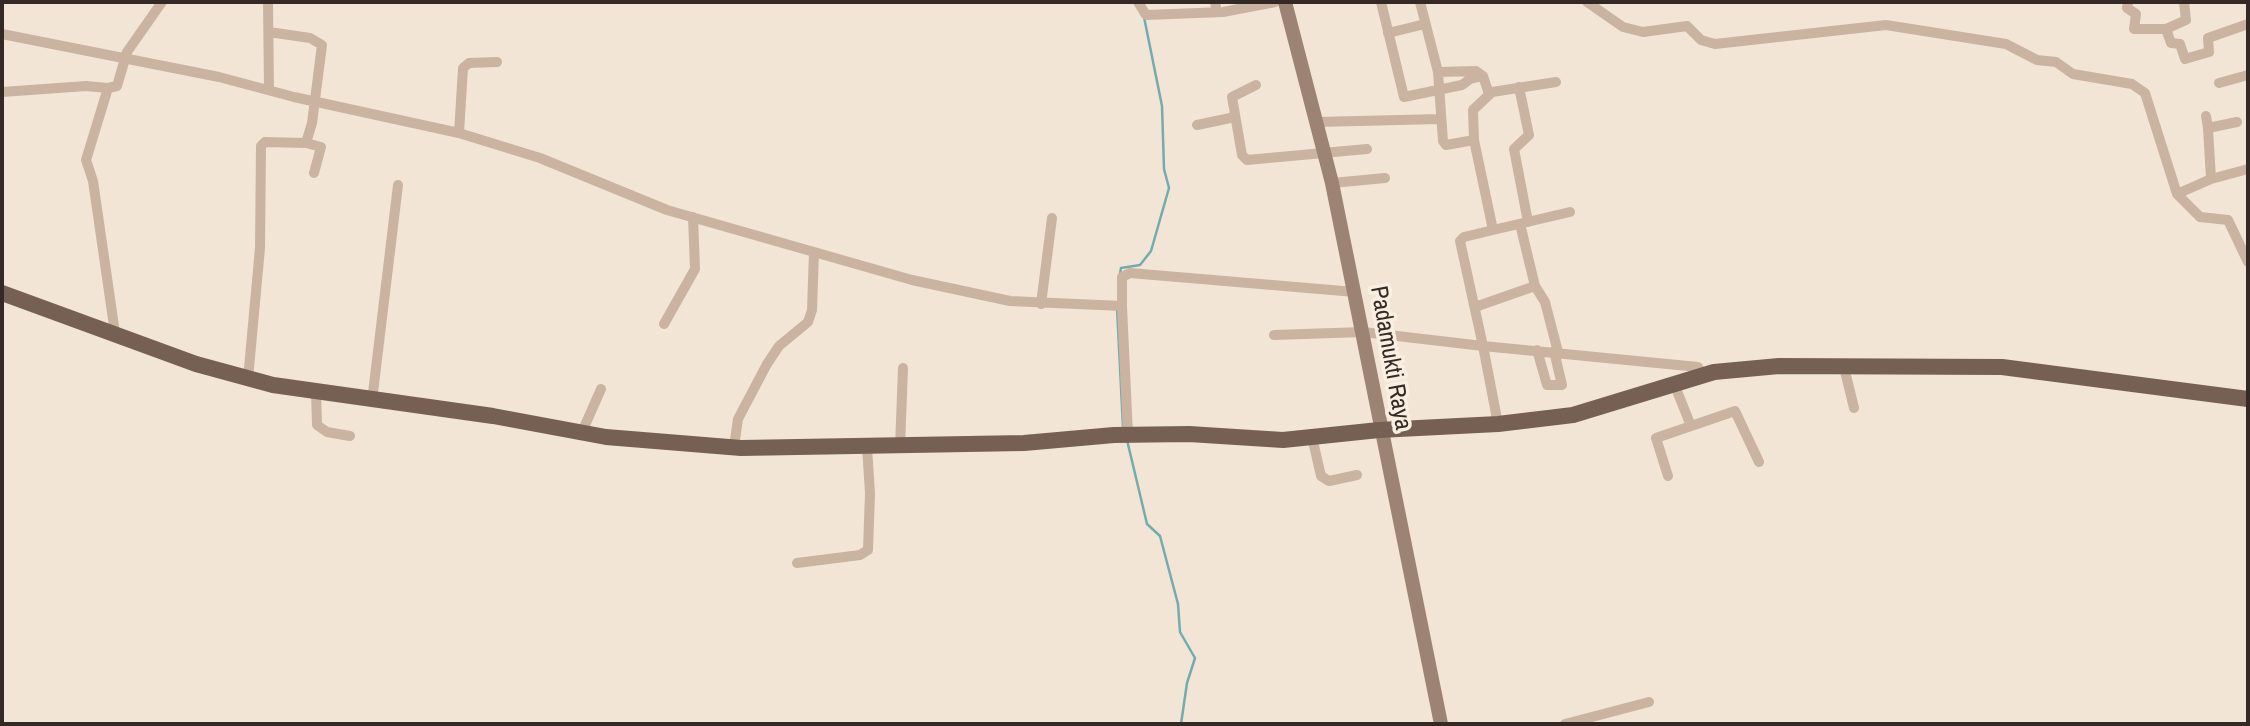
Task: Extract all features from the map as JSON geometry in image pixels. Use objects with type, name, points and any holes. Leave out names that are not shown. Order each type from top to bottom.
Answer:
[{"type":"main road","points":[[2,293],[197,364],[248,379],[372,401],[493,416],[582,432],[733,447],[900,447],[1189,434],[1283,440],[1380,430],[1498,424],[1573,415],[1704,376],[1779,366],[2002,368],[2248,399]]},
{"type":"street","points":[[2,92],[117,86],[127,52],[162,2]]},
{"type":"street","points":[[268,2],[269,90]]},
{"type":"street","points":[[1138,2],[1146,15],[1275,2]]},
{"type":"street","name":"Padamukti Raya","points":[[1285,2],[1332,183],[1441,724]]},
{"type":"street","points":[[1381,2],[1402,96],[1439,90],[1483,76]]},
{"type":"street","points":[[1420,2],[1438,72],[1444,145],[1474,140]]},
{"type":"street","points":[[1587,2],[1623,27],[1643,32],[1687,26],[1701,40],[1715,44],[1886,25],[2006,44],[2037,60],[2056,62],[2073,74],[2132,84],[2145,93],[2177,194],[2200,217],[2228,220],[2248,262]]},
{"type":"street","points":[[2128,2],[2128,9],[2136,14],[2134,29],[2166,29],[2186,20],[2184,2]]},
{"type":"street","points":[[1388,33],[1425,24]]},
{"type":"street","points":[[2166,29],[2171,43],[2180,44],[2186,59],[2209,52],[2208,38],[2248,24]]},
{"type":"street","points":[[269,32],[321,43],[322,60],[306,143]]},
{"type":"street","points":[[2,33],[459,133],[540,158],[603,186],[693,217],[912,280],[1010,301],[1122,306]]},
{"type":"street","points":[[459,133],[463,68],[469,63],[497,62]]},
{"type":"street","points":[[1438,72],[1476,71],[1483,76],[1489,94]]},
{"type":"street","points":[[2219,83],[2248,75]]},
{"type":"street","points":[[1493,230],[1474,140],[1473,110],[1489,94],[1556,82]]},
{"type":"street","points":[[1256,85],[1233,95],[1242,155],[1247,160],[1367,149]]},
{"type":"street","points":[[108,88],[86,160],[93,181],[115,333]]},
{"type":"street","points":[[1519,88],[1529,135],[1514,149],[1524,223],[1535,286],[1545,302],[1562,385],[1547,385],[1537,350]]},
{"type":"street","points":[[2206,116],[2211,179]]},
{"type":"street","points":[[1197,125],[1235,117]]},
{"type":"street","points":[[1317,122],[1440,119]]},
{"type":"street","points":[[2208,128],[2237,122]]},
{"type":"street","points":[[248,379],[260,248],[261,146],[265,142],[306,143],[321,147],[314,173]]},
{"type":"street","points":[[2177,194],[2190,186],[2248,169]]},
{"type":"street","points":[[1332,183],[1385,178]]},
{"type":"street","points":[[372,401],[397,185]]},
{"type":"street","points":[[1498,424],[1460,241],[1464,237],[1570,212]]},
{"type":"street","points":[[664,324],[695,269],[693,217]]},
{"type":"street","points":[[1041,304],[1052,218]]},
{"type":"street","points":[[733,447],[738,419],[767,364],[779,346],[808,322],[812,310],[814,252]]},
{"type":"street","points":[[1128,435],[1122,277],[1130,273],[1355,292]]},
{"type":"street","points":[[1475,307],[1535,286]]},
{"type":"street","points":[[1274,335],[1363,332],[1698,367],[1704,376]]},
{"type":"street","points":[[1844,367],[1854,408]]},
{"type":"street","points":[[900,447],[903,368]]},
{"type":"street","points":[[1675,386],[1691,425]]},
{"type":"street","points":[[582,432],[601,389]]},
{"type":"street","points":[[316,392],[317,425],[321,430],[350,436]]},
{"type":"street","points":[[1668,476],[1656,438],[1737,411],[1759,462]]},
{"type":"street","points":[[1312,437],[1321,477],[1329,481],[1357,475]]},
{"type":"street","points":[[797,563],[860,555],[868,550],[870,493],[867,447]]},
{"type":"street","points":[[1565,724],[1587,722],[1649,702]]},
{"type":"waterway","points":[[1120,274],[1121,268],[1140,265],[1151,251],[1169,188],[1164,169],[1162,106],[1144,17]]},
{"type":"waterway","points":[[1117,308],[1123,427]]},
{"type":"waterway","points":[[1127,440],[1147,524],[1160,536],[1178,604],[1180,632],[1195,658],[1187,683],[1181,724]]}]
